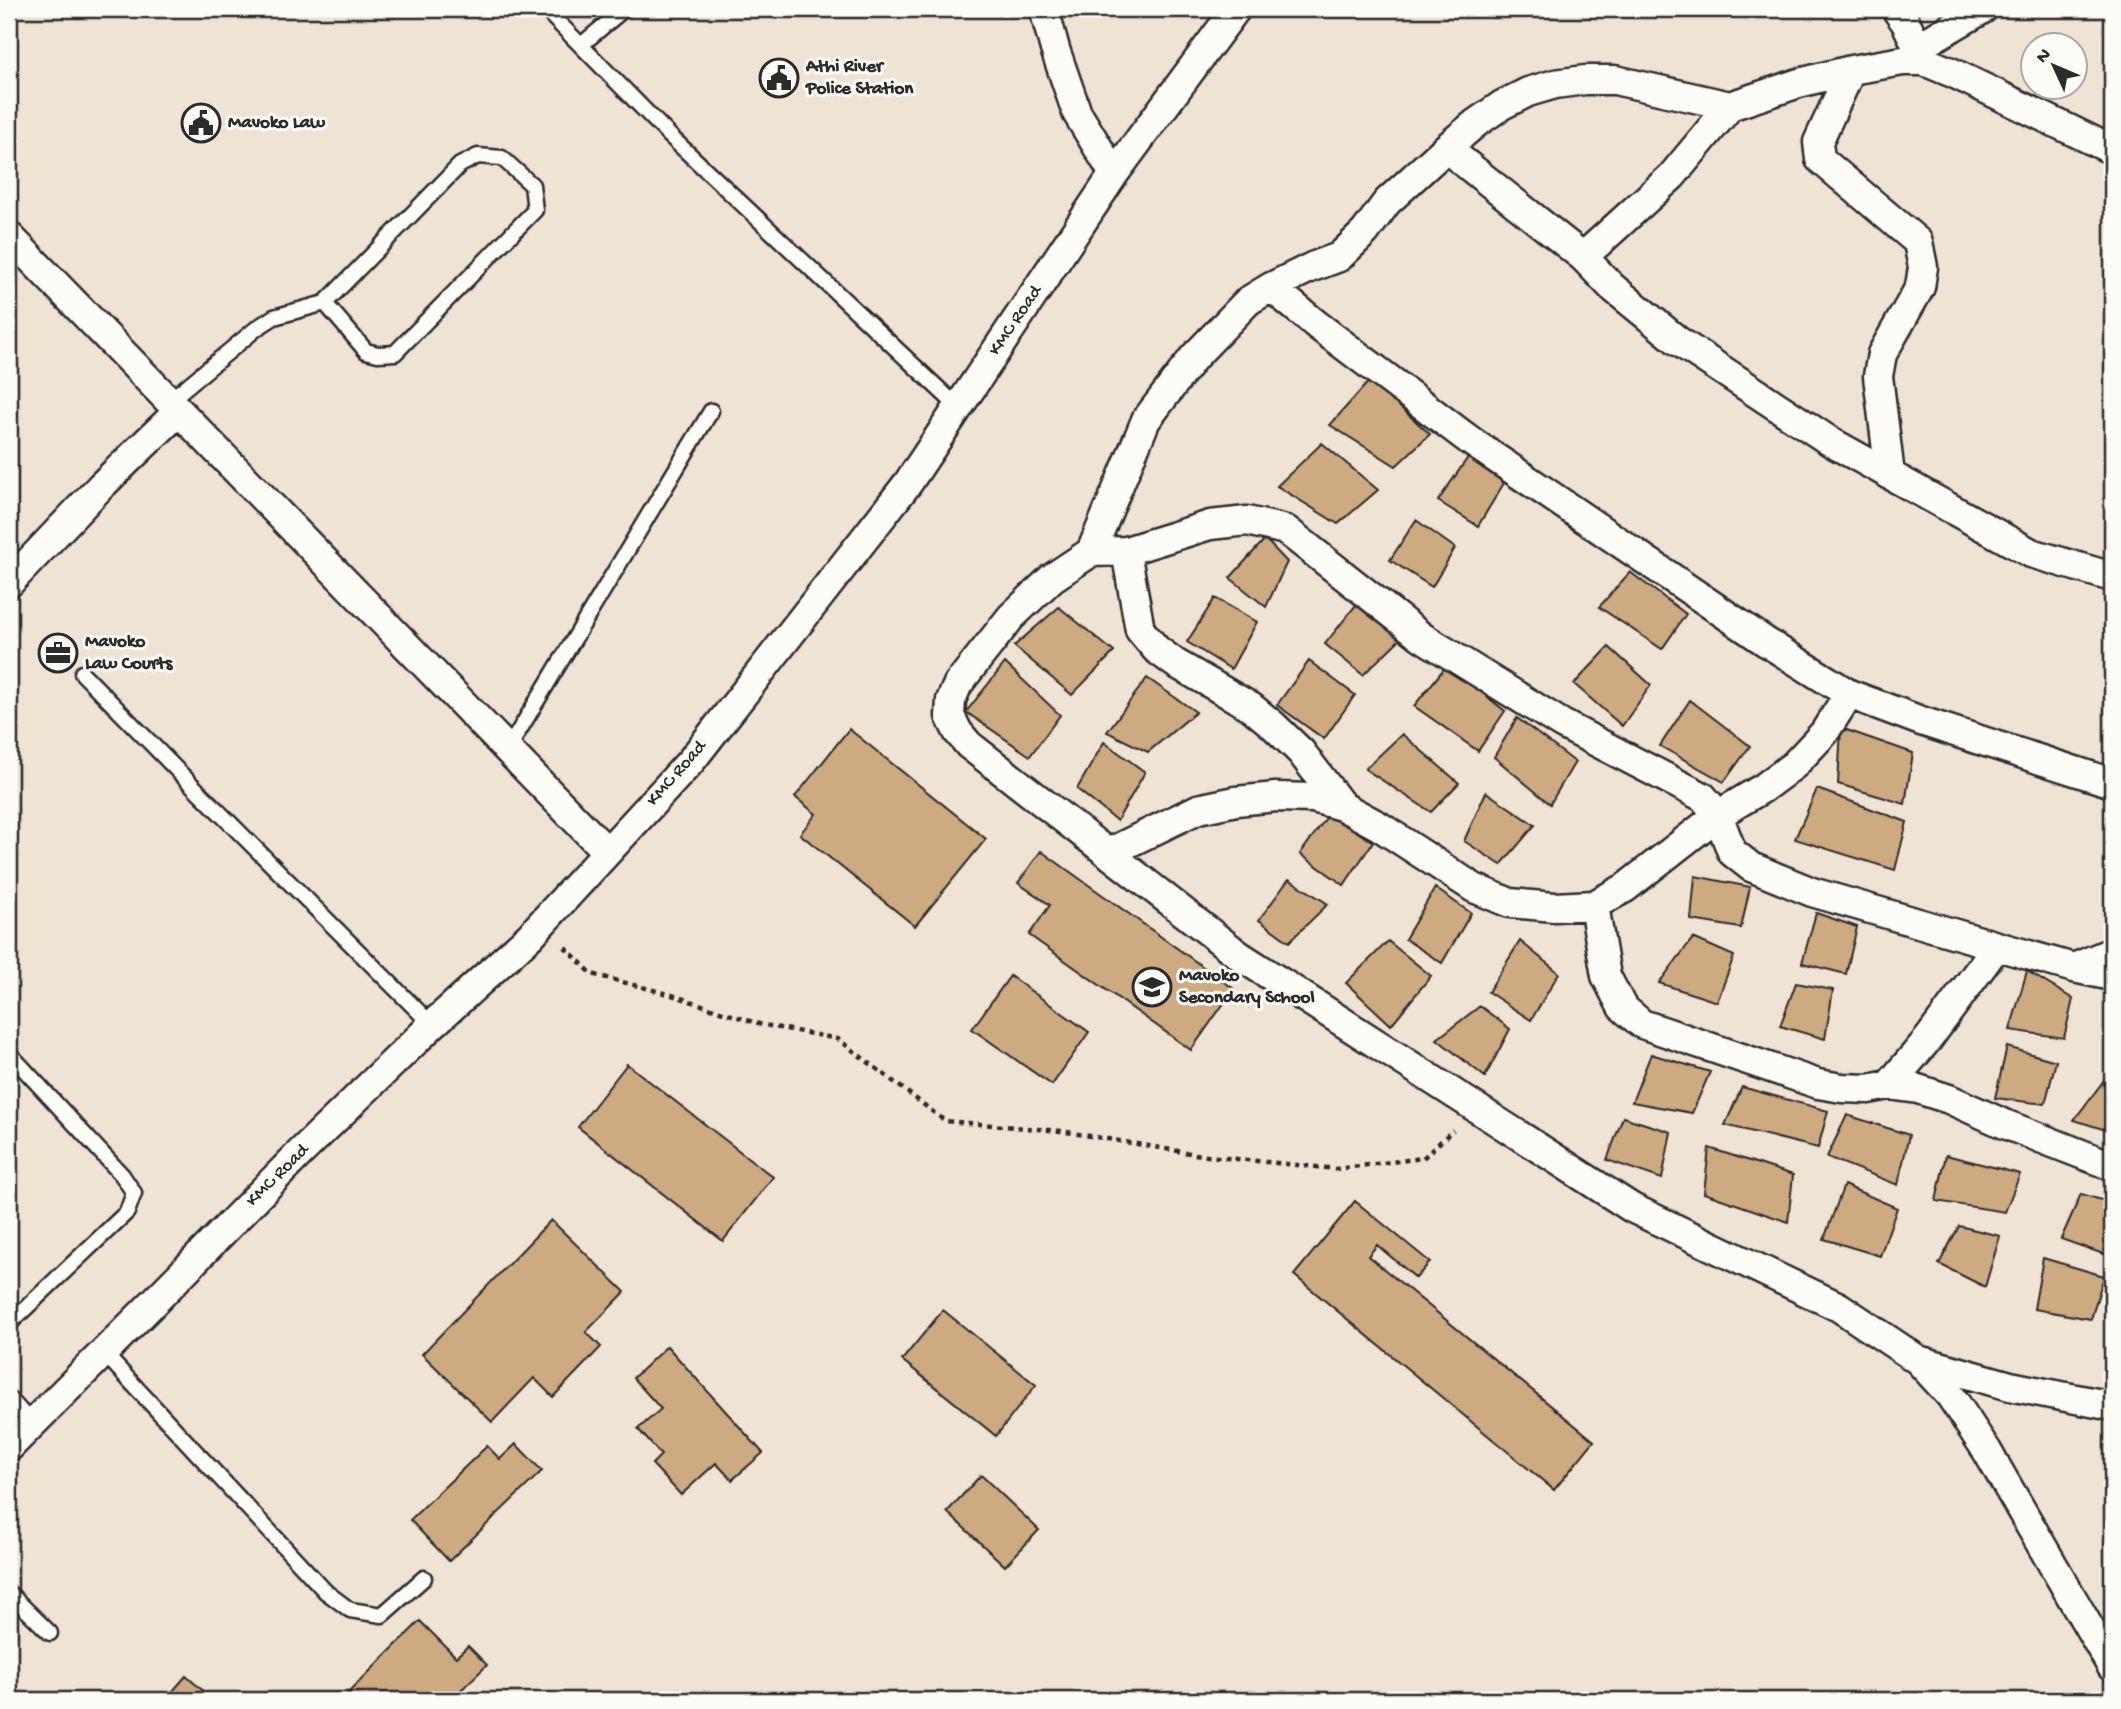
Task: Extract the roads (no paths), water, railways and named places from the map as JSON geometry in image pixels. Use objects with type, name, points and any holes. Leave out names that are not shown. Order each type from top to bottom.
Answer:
[{"type":"street","points":[[1044,9],[1077,113],[1114,174]]},
{"type":"street","name":"KMC Road","points":[[9,1447],[300,1153],[540,924],[691,761],[908,483],[1114,174],[1236,9]]},
{"type":"street","points":[[1896,9],[1921,54],[2112,150]]},
{"type":"street","points":[[1091,552],[1146,420],[1220,328],[1248,301],[1271,287],[1339,257],[1365,232],[1387,202],[1446,148],[1502,105],[1528,92],[1555,84],[1615,80],[1730,106],[1799,83],[1903,61],[1921,54],[1983,9]]},
{"type":"street","points":[[1851,70],[1818,142],[1820,159],[1918,242],[1923,267],[1920,287],[1882,354],[1878,376],[1890,475]]},
{"type":"street","points":[[1583,257],[1672,176],[1730,106]]},
{"type":"street","points":[[1446,148],[1583,257],[1612,287],[1678,341],[1831,442],[2031,553],[2112,577]]},
{"type":"street","points":[[9,236],[607,852]]},
{"type":"street","points":[[1271,287],[1472,442],[1766,642],[1849,694],[1921,721],[2112,783]]},
{"type":"street","points":[[9,583],[174,406]]},
{"type":"street","points":[[2112,976],[2074,968],[1812,892],[1751,867],[1732,852],[1718,815],[1703,797],[1562,724],[1422,637],[1286,530],[1247,521],[1210,525],[1126,551],[1091,552],[1052,578],[1010,617],[958,684],[951,700],[950,716],[969,745],[1240,956],[1632,1208],[1839,1307],[1918,1360],[1950,1395],[1987,1451],[2112,1667]]},
{"type":"street","points":[[1126,551],[1140,630],[1156,649],[1251,707],[1273,725],[1301,751],[1342,806]]},
{"type":"street","points":[[1108,853],[1198,809],[1236,801],[1276,797],[1313,798],[1342,806],[1379,826],[1474,888],[1510,903],[1554,907],[1594,905],[1625,888],[1718,815],[1763,788],[1794,765],[1824,733],[1849,694]]},
{"type":"street","points":[[1594,905],[1606,976],[1622,1007],[1642,1024],[1818,1084],[1842,1088],[1868,1089],[1889,1085],[1918,1089],[1949,1099],[2002,1124],[2112,1166]]},
{"type":"street","points":[[1889,1085],[1929,1038],[1997,946]]},
{"type":"street","points":[[2074,968],[2112,952]]},
{"type":"street","points":[[1918,1360],[2010,1386],[2112,1406]]},
{"type":"lane","points":[[545,9],[671,136],[958,407]]},
{"type":"lane","points":[[581,46],[624,9]]},
{"type":"lane","points":[[174,406],[257,328],[274,317],[325,303],[460,165],[478,156],[502,158],[532,185],[535,210],[394,353],[378,355],[366,351],[325,303]]},
{"type":"lane","points":[[508,749],[711,411]]},
{"type":"lane","points":[[82,673],[432,1025]]},
{"type":"lane","points":[[9,1053],[122,1175],[134,1192],[127,1212],[9,1324]]},
{"type":"lane","points":[[104,1353],[326,1592],[350,1610],[382,1615],[424,1578]]},
{"type":"lane","points":[[9,1398],[32,1424]]},
{"type":"lane","points":[[9,1593],[50,1633]]},
{"type":"place","name":"Athi River Police Station","points":[[779,78]]},
{"type":"place","name":"Mavoko Law","points":[[201,123]]},
{"type":"place","name":"Mavoko Law Courts","points":[[58,653]]},
{"type":"place","name":"Mavoko Secondary School","points":[[1152,987]]}]
